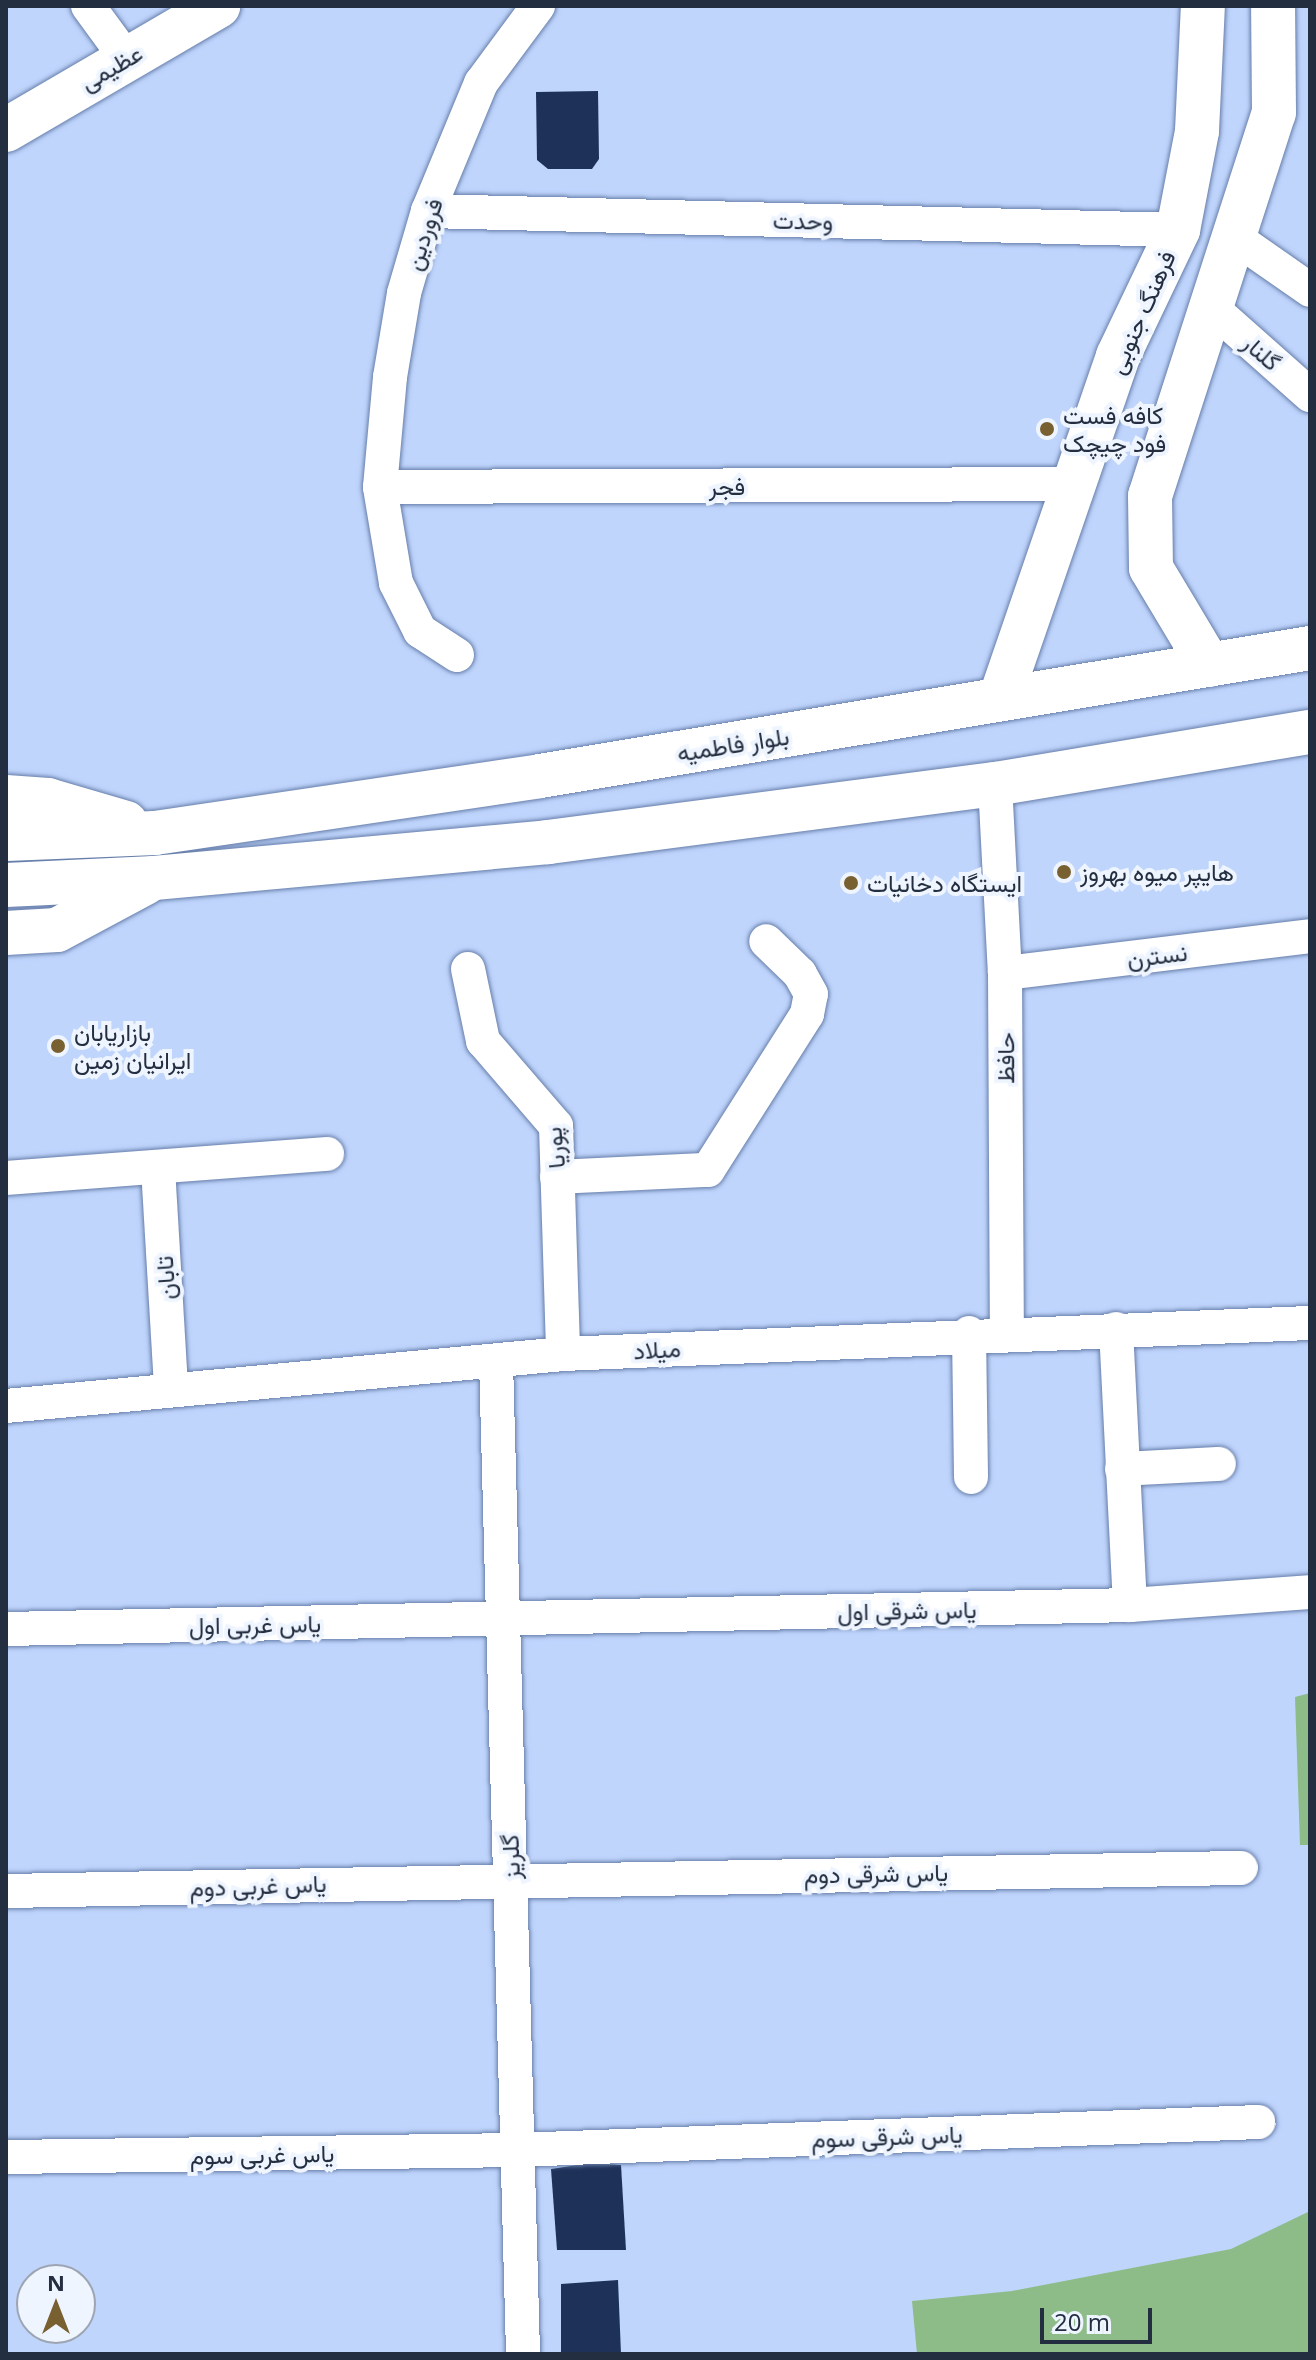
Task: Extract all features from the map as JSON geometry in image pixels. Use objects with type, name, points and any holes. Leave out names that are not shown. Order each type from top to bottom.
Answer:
[{"type":"main road","name":"عظیمی","points":[[6,130],[218,6]]},
{"type":"main road","name":"فرهنگ جنوبی","points":[[1000,699],[1118,356],[1178,230],[1197,131],[1203,6]]},
{"type":"main road","points":[[1209,665],[1151,568],[1150,496],[1237,239],[1274,113],[1273,6]]},
{"type":"main road","name":"بلوار فاطمیه","points":[[6,839],[155,833],[1310,648]]},
{"type":"main road","points":[[6,885],[154,878],[548,842],[995,784],[1310,732]]},
{"type":"main road","points":[[6,797],[48,800],[155,833]]},
{"type":"main road","points":[[6,933],[57,930],[154,878]]},
{"type":"street","points":[[88,6],[126,58]]},
{"type":"street","name":"فروردین","points":[[457,655],[420,631],[396,583],[380,487],[404,293],[428,211],[481,83],[538,6]]},
{"type":"street","name":"وحدت","points":[[428,211],[1178,230]]},
{"type":"street","points":[[1237,239],[1310,290]]},
{"type":"street","name":"گلنار","points":[[1213,309],[1310,395]]},
{"type":"street","name":"فجر","points":[[380,487],[1074,484]]},
{"type":"street","name":"حافظ","points":[[995,784],[1005,973],[1007,1333]]},
{"type":"street","name":"نسترن","points":[[1005,973],[1310,936]]},
{"type":"street","points":[[557,1177],[708,1170],[807,1014],[811,994],[800,974],[766,941]]},
{"type":"street","name":"پوریا","points":[[468,969],[483,1041],[556,1126],[563,1354]]},
{"type":"street","points":[[6,1178],[327,1154]]},
{"type":"street","name":"تابان","points":[[158,1168],[171,1388]]},
{"type":"street","name":"میلاد","points":[[6,1406],[171,1388],[563,1354],[969,1333],[1310,1323]]},
{"type":"street","points":[[1116,1329],[1130,1605]]},
{"type":"street","points":[[969,1333],[971,1477]]},
{"type":"street","name":"گلریز","points":[[496,1361],[523,2354]]},
{"type":"street","points":[[1122,1469],[1219,1464]]},
{"type":"street","name":"یاس شرقی اول","points":[[503,1618],[1130,1605],[1310,1592]]},
{"type":"street","name":"یاس غربی اول","points":[[6,1629],[503,1618]]},
{"type":"street","name":"یاس شرقی دوم","points":[[510,1878],[1241,1868]]},
{"type":"street","name":"یاس غربی دوم","points":[[6,1891],[510,1878]]},
{"type":"street","name":"یاس شرقی سوم","points":[[517,2150],[1258,2122]]},
{"type":"street","name":"یاس غربی سوم","points":[[6,2157],[517,2150]]},
{"type":"green space","points":[[1310,1693],[1310,1845],[1300,1845],[1295,1697]]},
{"type":"green space","points":[[1310,2211],[1310,2354],[917,2354],[912,2301],[1012,2291],[1231,2249]]},
{"type":"building","points":[[598,91],[599,159],[592,169],[548,169],[537,160],[536,92]]},
{"type":"building","points":[[590,2163],[621,2165],[626,2250],[557,2250],[551,2169]]},
{"type":"building","points":[[618,2280],[621,2354],[561,2354],[561,2284]]},
{"type":"place","name":"کافه فست فود چیچک","points":[[1047,429]]},
{"type":"place","name":"هایپر میوه بهروز","points":[[1064,872]]},
{"type":"place","name":"ایستگاه دخانیات","points":[[851,883]]},
{"type":"place","name":"بازاریابان ایرانیان زمین","points":[[58,1046]]}]
